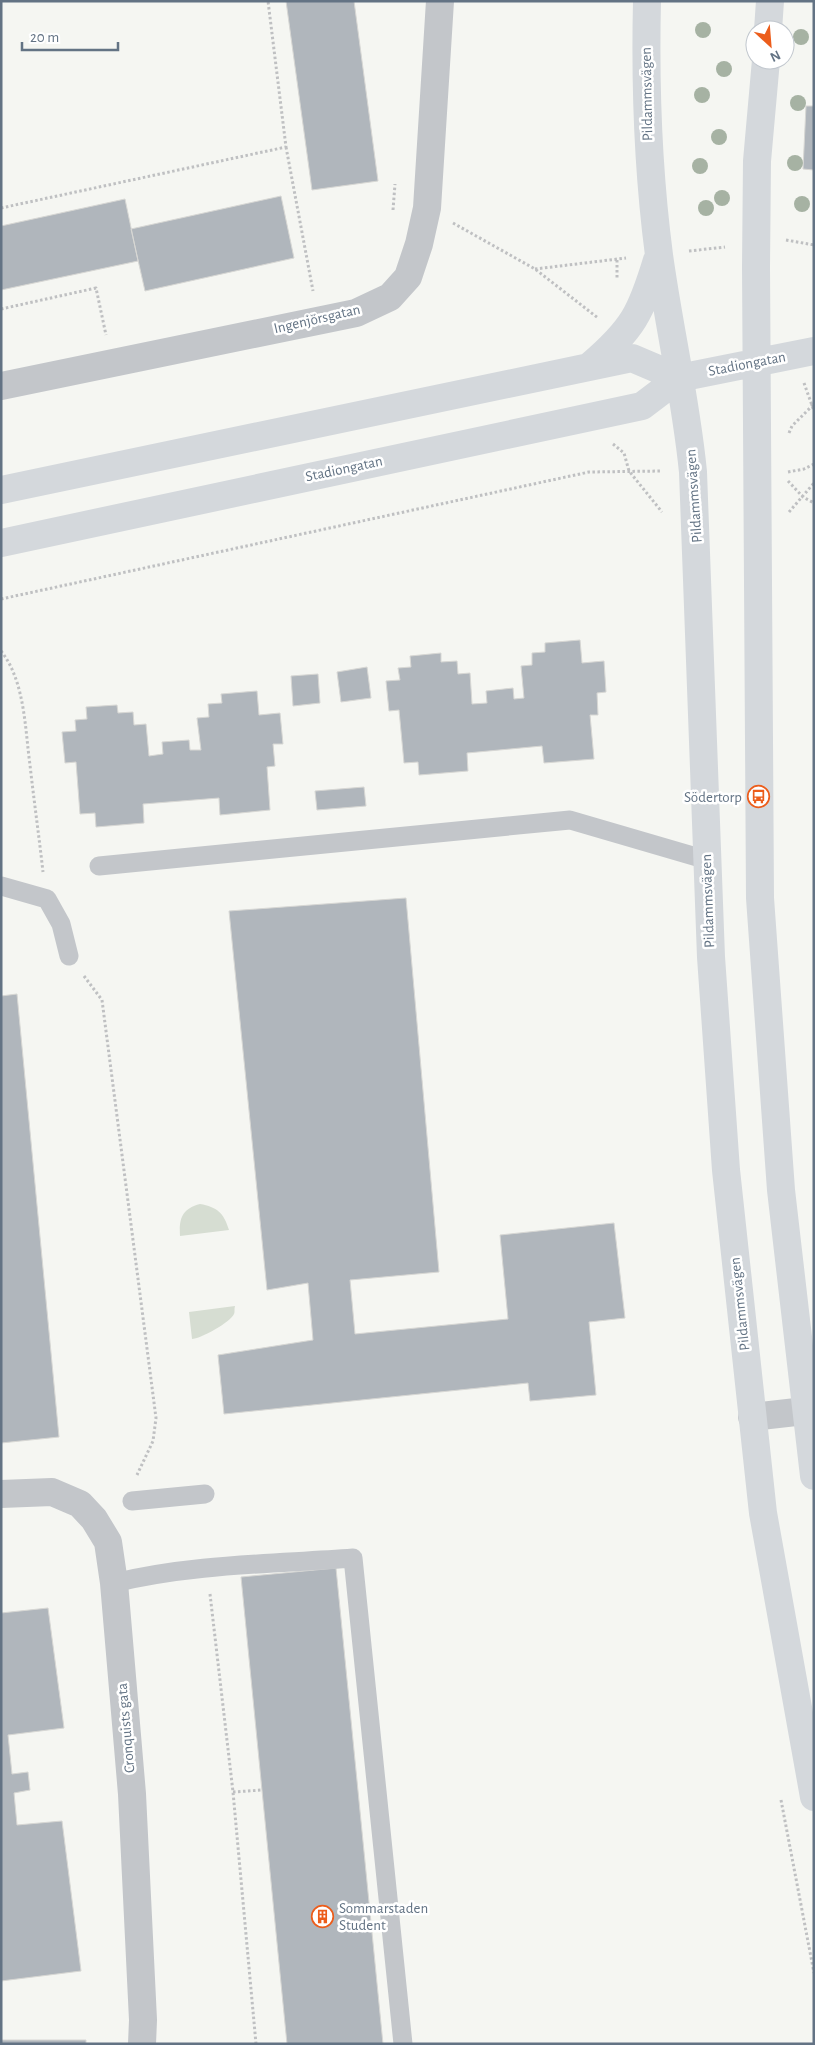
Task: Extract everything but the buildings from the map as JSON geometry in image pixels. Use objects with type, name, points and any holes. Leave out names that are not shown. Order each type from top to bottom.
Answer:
[{"type":"main road","name":"Pildammsvägen","points":[[647,1],[647,133],[659,254],[689,435],[693,472],[711,957],[726,1170],[763,1512],[814,1797]]},
{"type":"main road","points":[[769,20],[770,1]]},
{"type":"main road","points":[[765,70],[757,160],[757,363],[769,475],[760,898],[781,1190],[810,1410],[814,1476]]},
{"type":"main road","points":[[590,367],[618,342],[633,323],[645,299],[659,254]]},
{"type":"main road","name":"Stadiongatan","points":[[1,543],[642,406],[679,378],[814,351]]},
{"type":"main road","points":[[1,490],[632,358],[679,378]]},
{"type":"street","name":"Ingenjörsgatan","points":[[1,386],[356,313],[390,297],[408,277],[427,208],[440,1]]},
{"type":"street","points":[[752,1417],[810,1410]]},
{"type":"street","name":"Cronquists gata","points":[[1,1494],[52,1492],[80,1504],[94,1519],[108,1542],[114,1583],[132,1794],[143,2020],[142,2044]]},
{"type":"lane","points":[[99,866],[570,820],[707,860]]},
{"type":"lane","points":[[1,886],[47,899],[61,924],[69,956]]},
{"type":"lane","points":[[132,1501],[206,1494]]},
{"type":"lane","points":[[114,1583],[143,1576],[207,1569],[353,1558],[403,2044]]},
{"type":"path","points":[[268,1],[286,147],[313,292]]},
{"type":"path","points":[[1,208],[286,147]]},
{"type":"path","points":[[392,216],[396,178]]},
{"type":"path","points":[[393,208],[427,208],[535,269],[601,320]]},
{"type":"path","points":[[1,309],[96,288],[106,337],[116,335]]},
{"type":"path","points":[[303,294],[322,290]]},
{"type":"path","points":[[786,441],[792,426],[814,404]]},
{"type":"path","points":[[769,475],[804,469],[814,464]]},
{"type":"path","points":[[629,470],[665,516]]},
{"type":"path","points":[[1,599],[589,472],[629,470],[693,472]]},
{"type":"path","points":[[769,475],[814,503]]},
{"type":"path","points":[[1,651],[8,659],[17,684],[23,711],[47,899]]},
{"type":"path","points":[[69,956],[102,1000],[156,1418],[153,1441],[138,1470],[132,1501]]},
{"type":"path","points":[[207,1569],[232,1792],[256,2044]]},
{"type":"path","points":[[232,1792],[262,1790]]},
{"type":"shaded area","points":[[200,1204],[211,1207],[219,1212],[225,1219],[229,1230],[180,1236],[180,1224],[183,1215],[189,1209]]},
{"type":"shaded area","points":[[235,1306],[232,1317],[222,1325],[192,1339],[189,1312]]},
{"type":"place","name":"Södertorp","points":[[758,797]]},
{"type":"place","name":"Sommarstaden Student","points":[[323,1917]]}]
